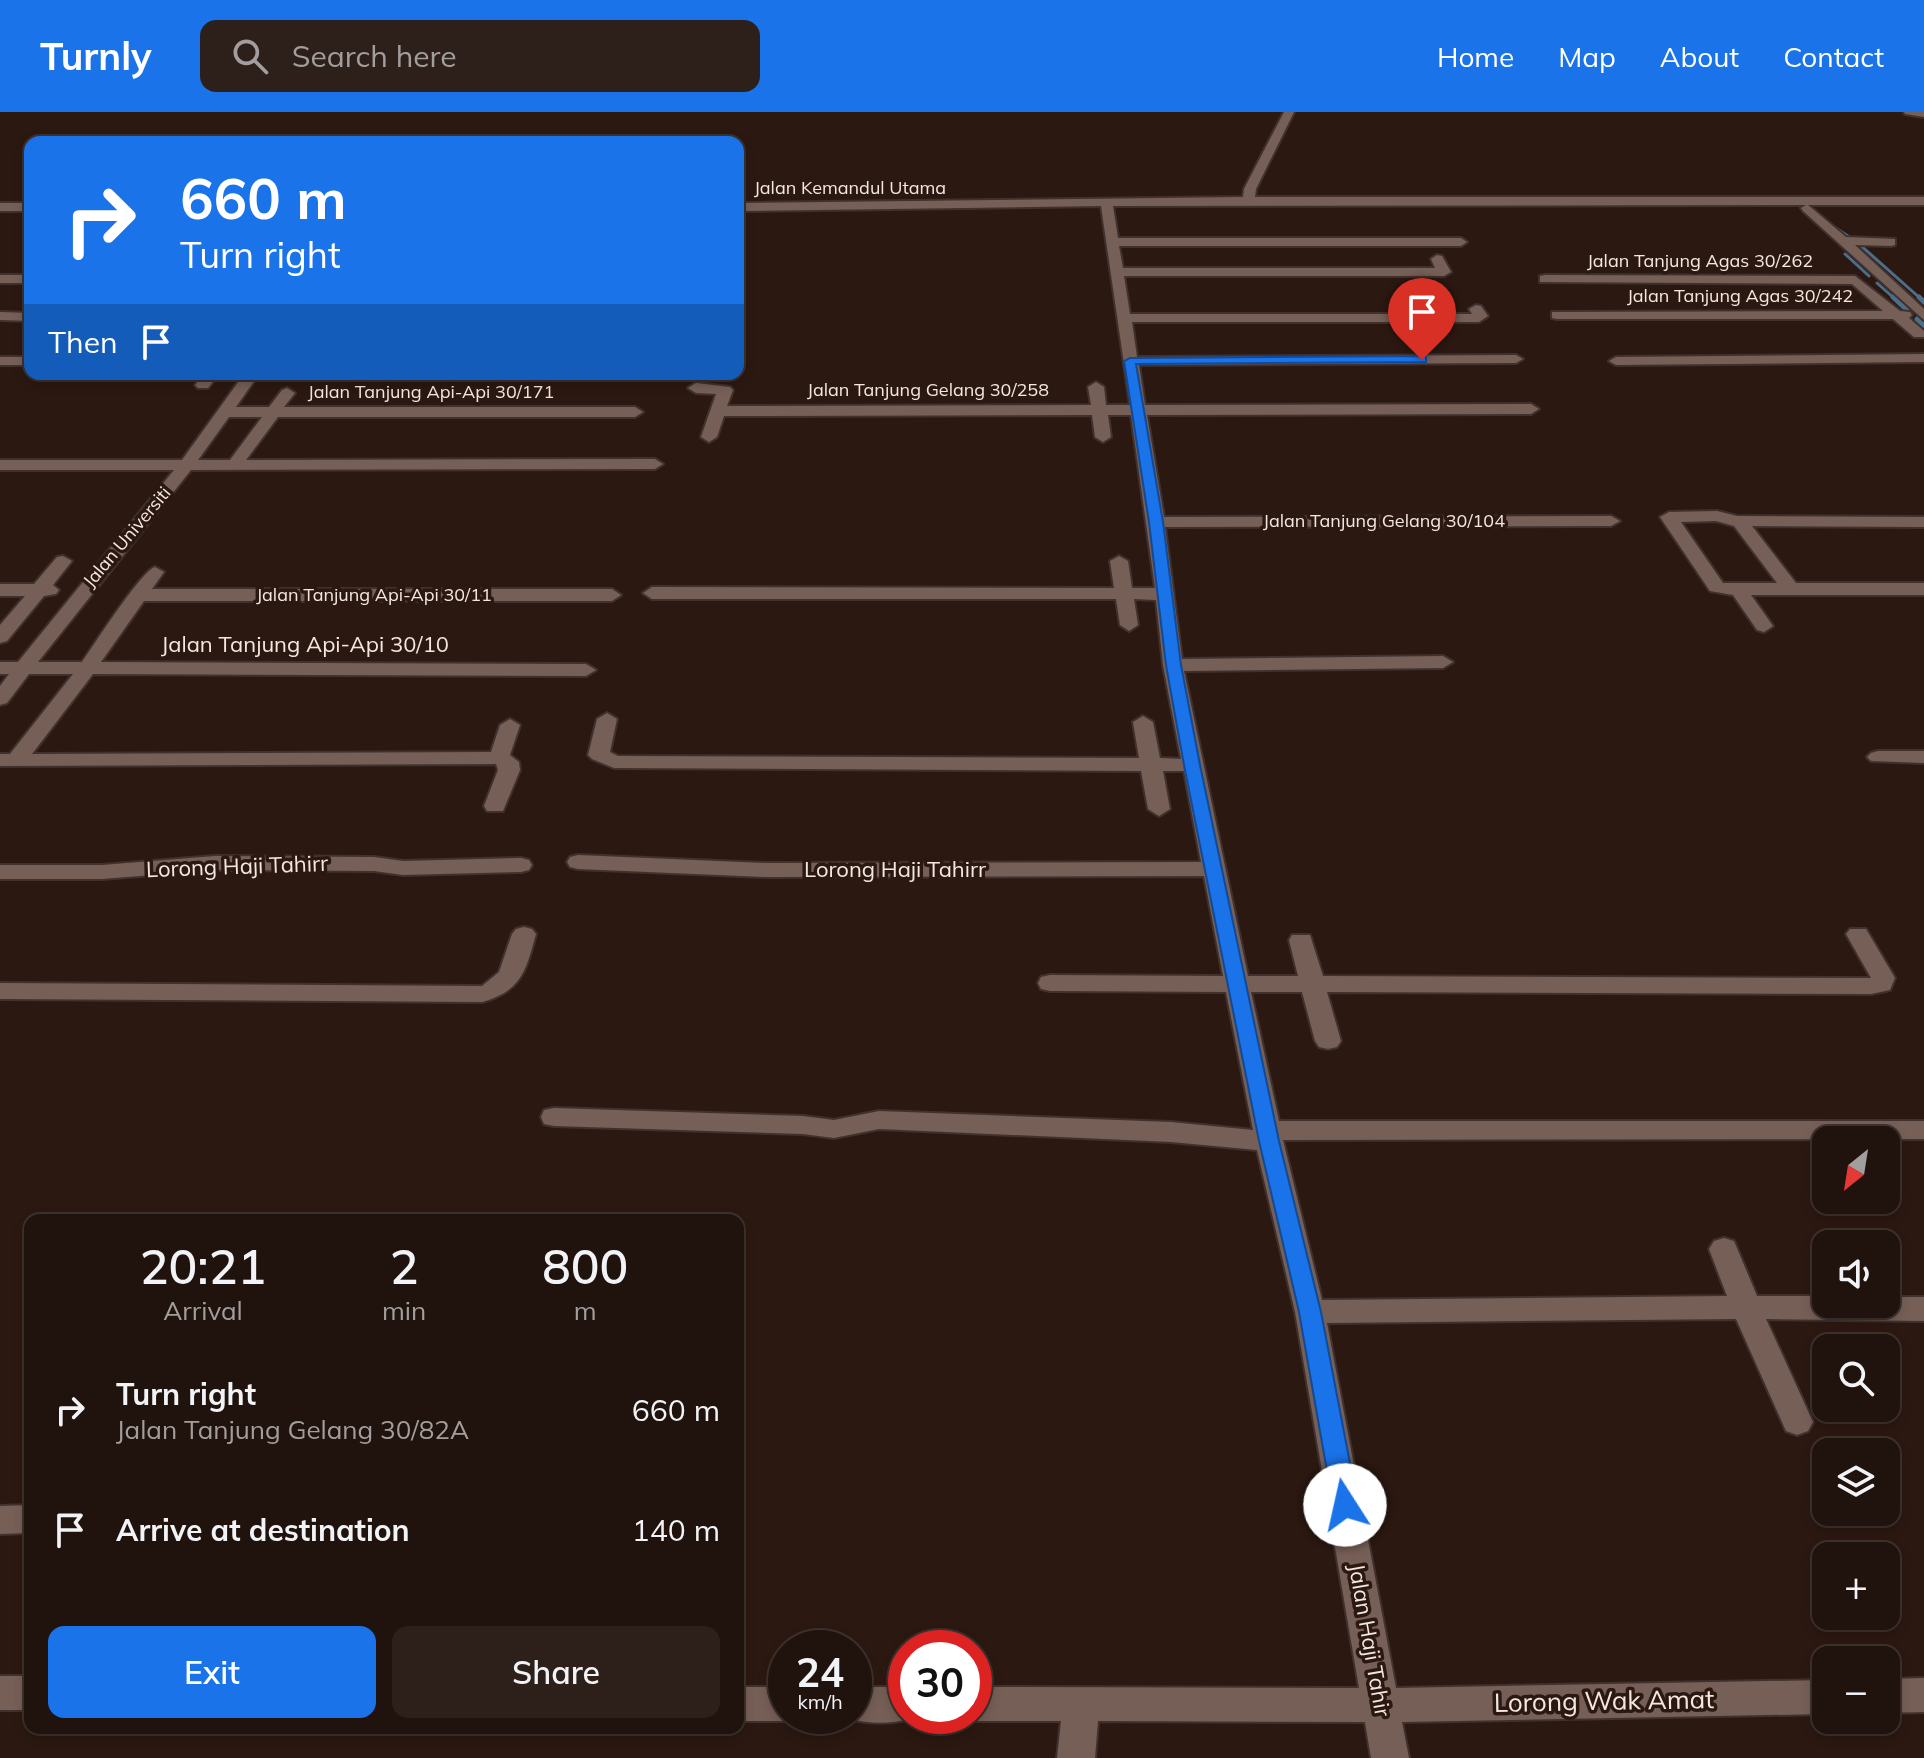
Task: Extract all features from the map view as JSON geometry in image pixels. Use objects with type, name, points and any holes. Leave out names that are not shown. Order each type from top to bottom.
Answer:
[{"type":"street","points":[[1254,197],[1289,112]]},
{"type":"street","points":[[1254,197],[1301,112]]},
{"type":"street","points":[[1909,112],[1923,113]]},
{"type":"street","points":[[1107,205],[1254,197],[1318,202],[1924,201]]},
{"type":"street","points":[[1217,209],[1254,197],[1293,209]]},
{"type":"street","points":[[1107,205],[1217,209],[1924,208]]},
{"type":"street","name":"Jalan Kemandul Utama","points":[[744,207],[1107,205]]},
{"type":"street","name":"Jalan Haji Tahir","points":[[1107,205],[1110,242],[1156,522],[1173,665],[1268,1136],[1310,1312],[1390,1758]]},
{"type":"street","points":[[0,207],[24,207]]},
{"type":"street","points":[[1807,208],[1924,316]]},
{"type":"street","points":[[1842,241],[1891,242]]},
{"type":"street","points":[[1110,242],[1461,242]]},
{"type":"street","points":[[1145,257],[1148,272]]},
{"type":"street","points":[[1115,272],[1444,272],[1437,259]]},
{"type":"street","points":[[0,279],[24,279]]},
{"type":"street","name":"Jalan Tanjung Agas 30/262","points":[[1545,279],[1855,280],[1898,315]]},
{"type":"street","points":[[1123,318],[1399,317],[1451,320],[1479,318],[1481,316],[1476,309]]},
{"type":"street","name":"Jalan Tanjung Agas 30/242","points":[[1557,315],[1924,316]]},
{"type":"street","points":[[1898,315],[1919,334]]},
{"type":"street","points":[[0,316],[24,317]]},
{"type":"street","points":[[1170,356],[1173,381]]},
{"type":"street","points":[[1130,361],[1170,356],[1516,359]]},
{"type":"street","points":[[1616,361],[1924,358]]},
{"type":"street","points":[[0,361],[24,361]]},
{"type":"street","name":"Jalan Universiti","points":[[0,699],[84,589],[187,464],[248,380]]},
{"type":"street","points":[[1096,387],[1103,437]]},
{"type":"street","points":[[696,388],[724,388],[709,437]]},
{"type":"street","points":[[235,464],[287,393]]},
{"type":"street","name":"Jalan Tanjung Gelang 30/258","points":[[718,411],[1531,409]]},
{"type":"street","name":"Jalan Tanjung Api-Api 30/171","points":[[226,412],[635,412]]},
{"type":"street","points":[[0,465],[655,464]]},
{"type":"street","points":[[1924,522],[1736,521],[1717,516],[1669,517],[1716,587],[1739,590],[1924,589]]},
{"type":"street","name":"Jalan Tanjung Gelang 30/104","points":[[1156,522],[1611,521]]},
{"type":"street","points":[[1736,521],[1791,589]]},
{"type":"street","points":[[1210,522],[1216,546]]},
{"type":"street","points":[[0,637],[63,561]]},
{"type":"street","points":[[1119,561],[1129,625]]},
{"type":"street","points":[[8,760],[87,669],[155,572]]},
{"type":"street","points":[[0,590],[84,589]]},
{"type":"street","points":[[1739,590],[1764,626]]},
{"type":"street","points":[[652,593],[1164,594]]},
{"type":"street","name":"Jalan Tanjung Api-Api 30/11","points":[[137,595],[612,595]]},
{"type":"street","points":[[1173,665],[1443,662]]},
{"type":"street","name":"Jalan Tanjung Api-Api 30/10","points":[[0,668],[586,670]]},
{"type":"street","points":[[607,719],[599,755],[614,762],[1192,765]]},
{"type":"street","points":[[1143,722],[1159,809]]},
{"type":"street","points":[[499,758],[510,725]]},
{"type":"street","points":[[1878,757],[1924,757]]},
{"type":"street","points":[[8,760],[499,758],[508,762],[509,770],[495,806]]},
{"type":"street","name":"Lorong Haji Tahirr","points":[[578,862],[766,870],[1213,869]]},
{"type":"street","name":"Lorong Haji Tahirr","points":[[0,872],[102,872],[215,863],[374,864],[403,868],[521,865]]},
{"type":"street","points":[[0,991],[482,994],[499,988],[512,975],[524,934]]},
{"type":"street","points":[[1050,983],[1881,984],[1883,978],[1858,934]]},
{"type":"street","points":[[1301,940],[1328,1041]]},
{"type":"street","points":[[554,1117],[803,1125],[834,1129],[879,1120],[1268,1136],[1924,1130]]},
{"type":"street","points":[[1724,1249],[1797,1422]]},
{"type":"street","points":[[1310,1312],[1746,1307],[1924,1309]]},
{"type":"street","points":[[0,1520],[24,1519]]},
{"type":"street","points":[[0,1693],[24,1693]]},
{"type":"street","points":[[1900,1696],[1924,1695]]},
{"type":"street","name":"Lorong Wak Amat","points":[[992,1704],[1382,1705],[1812,1697]]},
{"type":"street","points":[[744,1704],[768,1704]]},
{"type":"street","points":[[1076,1758],[1081,1704]]},
{"type":"waterway","points":[[1831,225],[1851,238]]},
{"type":"waterway","points":[[1859,244],[1921,299]]},
{"type":"waterway","points":[[1845,254],[1869,276]]},
{"type":"waterway","points":[[1877,283],[1895,299]]},
{"type":"waterway","points":[[1893,297],[1908,311]]},
{"type":"waterway","points":[[1921,299],[1924,302]]},
{"type":"waterway","points":[[1917,319],[1924,326]]},
{"type":"route","points":[[1345,1505],[1310,1312],[1269,1141],[1173,665],[1156,522],[1130,361],[1422,360]]}]
